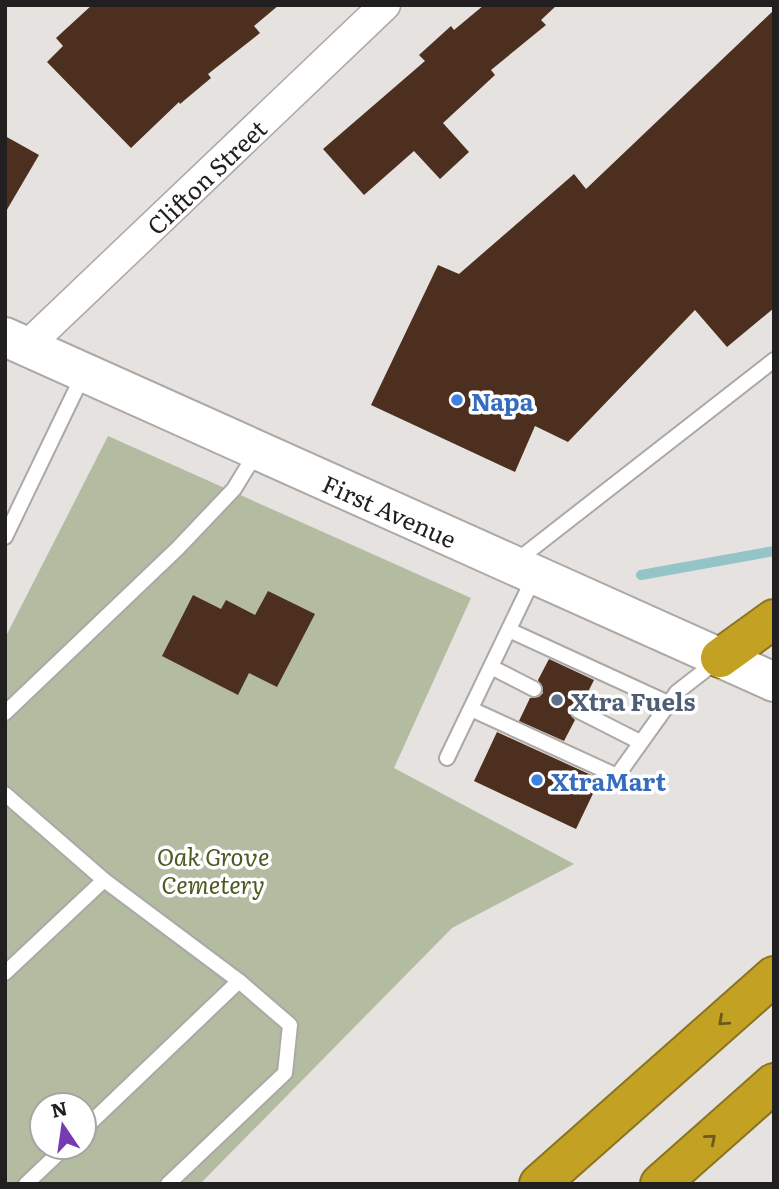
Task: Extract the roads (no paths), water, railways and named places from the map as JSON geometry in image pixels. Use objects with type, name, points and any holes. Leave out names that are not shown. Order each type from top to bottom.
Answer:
[{"type":"highway","points":[[720,658],[774,619]]},
{"type":"highway","points":[[539,1184],[774,976]]},
{"type":"highway","points":[[660,1184],[774,1083]]},
{"type":"main road","name":"First Avenue","points":[[16,342],[774,682]]},
{"type":"street","name":"Clifton Street","points":[[16,342],[386,5]]},
{"type":"lane","points":[[447,758],[509,629],[523,570],[774,360]]},
{"type":"lane","points":[[5,537],[84,371]]},
{"type":"lane","points":[[5,713],[188,538],[234,489],[259,449]]},
{"type":"lane","points":[[509,629],[668,703]]},
{"type":"lane","points":[[471,709],[617,776],[677,692],[720,658]]},
{"type":"lane","points":[[491,667],[534,689]]},
{"type":"lane","points":[[579,711],[640,742]]},
{"type":"lane","points":[[5,794],[104,880],[239,981],[290,1025],[285,1073],[168,1184]]},
{"type":"lane","points":[[5,973],[104,880]]},
{"type":"lane","points":[[98,1116],[239,981]]},
{"type":"lane","points":[[26,1184],[50,1161]]},
{"type":"waterway","points":[[641,575],[774,551]]},
{"type":"place","name":"Napa","points":[[457,400]]},
{"type":"place","name":"Xtra Fuels","points":[[557,700]]},
{"type":"place","name":"XtraMart","points":[[537,780]]},
{"type":"park label","name":"Oak Grove Cemetery","points":[[213,869]]}]
